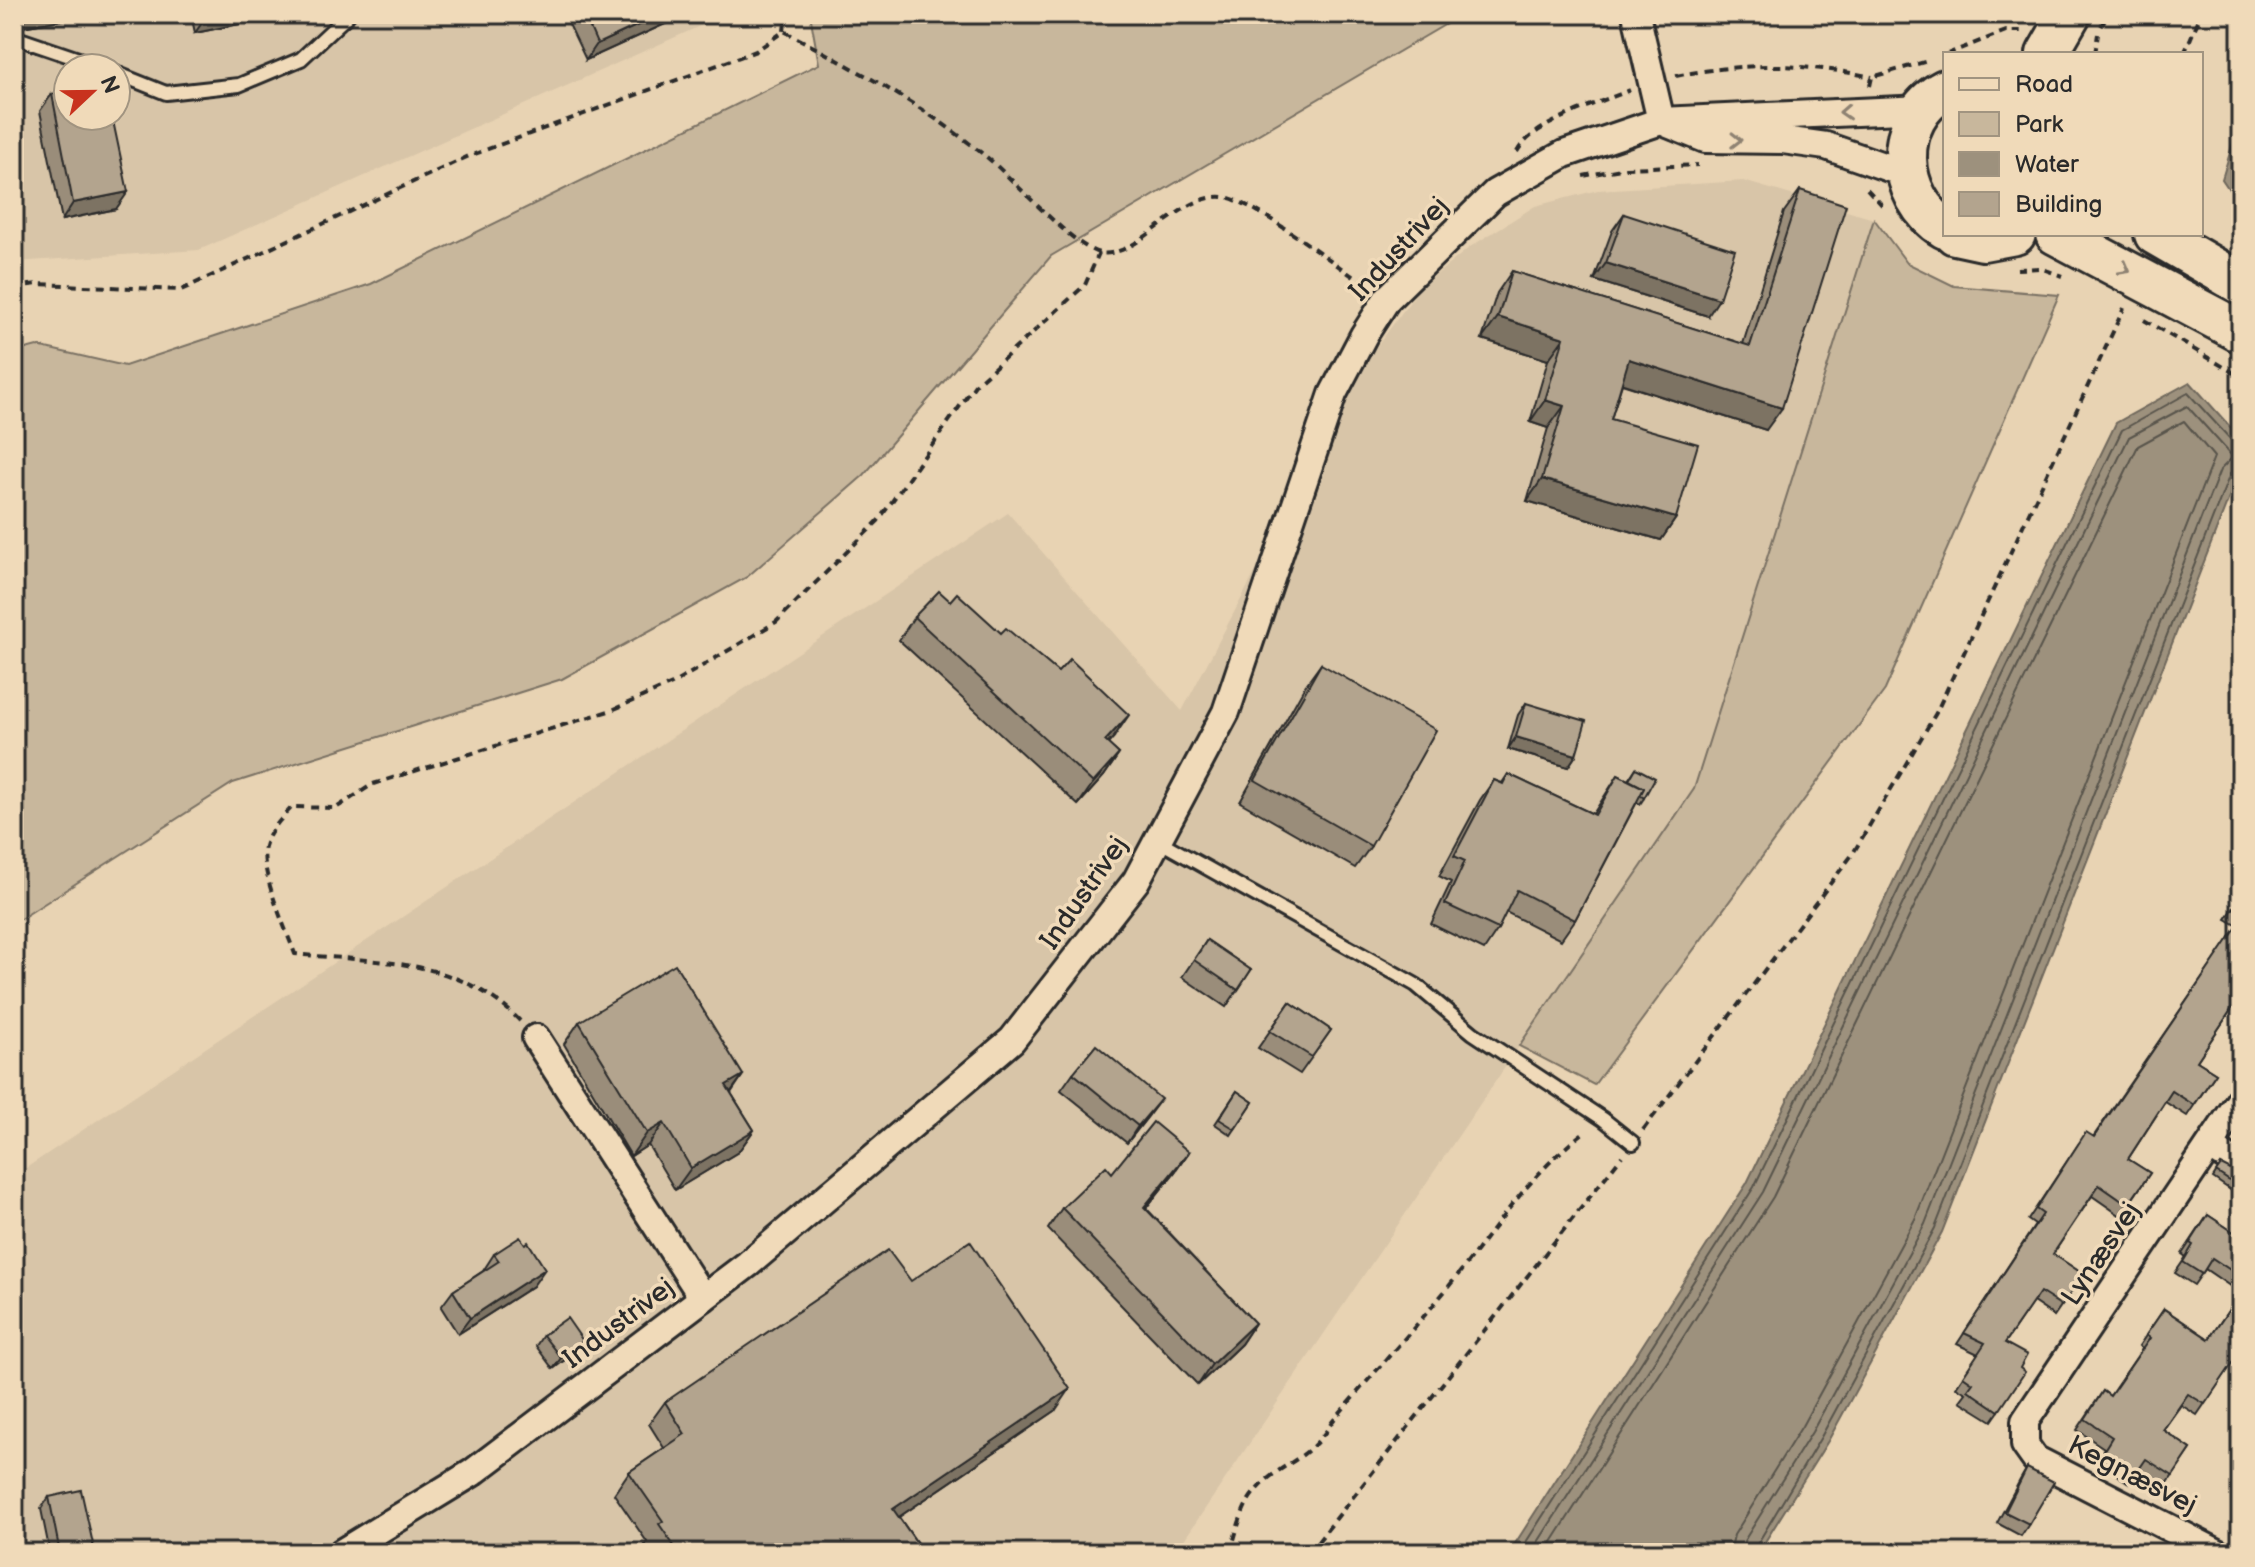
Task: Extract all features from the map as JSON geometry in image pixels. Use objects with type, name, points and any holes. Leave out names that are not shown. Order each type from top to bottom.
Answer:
[{"type":"main road","points":[[1934,99],[1911,128],[1905,151],[1906,174],[1916,200],[1933,221],[1943,227]]},
{"type":"main road","points":[[1964,236],[1983,240],[2004,236]]},
{"type":"main road","points":[[2060,236],[2241,332]]},
{"type":"main road","points":[[2158,236],[2241,284]]},
{"type":"street","points":[[1636,14],[1661,121],[1705,139],[1783,140],[1826,146],[1906,174]]},
{"type":"street","name":"Industrivej","points":[[341,1553],[472,1473],[703,1298],[1012,1040],[1136,881],[1226,712],[1333,394],[1387,299],[1495,193],[1564,154],[1661,121],[1934,99]]},
{"type":"street","points":[[536,1038],[703,1298]]},
{"type":"street","name":"Lynæsvej","points":[[2025,1445],[2025,1421],[2241,1099]]},
{"type":"street","points":[[2211,1147],[2241,1167]]},
{"type":"street","name":"Kegnæsvej","points":[[2025,1445],[2035,1459],[2218,1553]]},
{"type":"lane","points":[[132,79],[166,93],[239,85],[301,59],[349,14]]},
{"type":"lane","points":[[14,37],[58,52]]},
{"type":"lane","points":[[1157,840],[1416,985],[1473,1033],[1603,1119],[1633,1143]]},
{"type":"path","points":[[14,287],[38,284],[181,290],[469,156],[756,51],[784,31],[786,14]]},
{"type":"path","points":[[2095,52],[2100,27],[2108,14]]},
{"type":"path","points":[[2185,52],[2201,14]]},
{"type":"path","points":[[784,31],[892,89],[988,158],[1077,240],[1099,253],[1123,248],[1201,198],[1226,197],[1248,207],[1345,271]]},
{"type":"path","points":[[1952,52],[2006,31],[2029,31],[2057,37]]},
{"type":"path","points":[[1582,176],[1626,168],[1702,165]]},
{"type":"path","points":[[536,1038],[497,999],[453,976],[397,961],[295,954],[267,876],[264,846],[277,823],[292,807],[336,808],[373,784],[612,710],[672,684],[776,622],[878,521],[975,385],[1085,285],[1099,253]]},
{"type":"path","points":[[1309,1553],[1633,1143],[1852,855],[1928,726],[2124,308]]},
{"type":"path","points":[[1230,1553],[1251,1495],[1270,1476],[1318,1444],[1332,1422],[1445,1291],[1555,1154],[1603,1119]]},
{"type":"shaded area","points":[[14,14],[727,14],[199,250],[14,262]]},
{"type":"shaded area","points":[[1743,181],[1874,219],[1694,789],[1175,1553],[14,1553],[14,1176],[1008,513],[1182,711],[1369,357],[1420,288],[1470,247],[1535,206],[1598,190]]},
{"type":"green space","points":[[810,14],[1463,14],[1051,256],[864,475],[747,577],[562,679],[233,783],[14,923],[14,352],[37,346],[125,366],[371,284],[819,64]]},
{"type":"green space","points":[[1874,219],[1907,263],[1954,286],[2059,295],[1885,690],[1594,1085],[1519,1046],[1694,789]]},
{"type":"water","points":[[2241,116],[2241,207],[2222,179]]},
{"type":"water","points":[[2190,382],[2241,439],[2241,467],[1942,1232],[1828,1441],[1758,1553],[1509,1553],[1747,1183],[2116,423]]},
{"type":"building","points":[[584,14],[662,14],[597,44]]},
{"type":"building","points":[[59,132],[115,132],[128,192],[73,203]]},
{"type":"building","points":[[1800,190],[1846,205],[1782,408],[1629,359],[1611,419],[1698,444],[1676,518],[1542,479],[1564,406],[1545,400],[1564,338],[1498,317],[1512,271],[1750,346]]},
{"type":"building","points":[[1624,214],[1735,250],[1719,299],[1606,263]]},
{"type":"building","points":[[939,591],[950,601],[957,593],[1001,633],[1006,628],[1058,672],[1070,659],[1129,715],[1105,741],[1119,754],[1093,783],[914,617]]},
{"type":"building","points":[[1321,664],[1436,730],[1371,846],[1255,780]]},
{"type":"building","points":[[1526,703],[1586,721],[1576,755],[1516,737]]},
{"type":"building","points":[[1636,768],[1655,778],[1644,798],[1640,795],[1644,788],[1629,780]]},
{"type":"building","points":[[1508,774],[1595,815],[1618,775],[1644,788],[1575,920],[1517,890],[1498,929],[1445,904],[1465,861],[1454,856],[1494,780],[1503,784]]},
{"type":"building","points":[[2241,898],[2241,913],[2234,908]]},
{"type":"building","points":[[2241,921],[2241,995],[2197,1061],[2216,1073],[2194,1105],[2172,1091],[2128,1159],[2150,1173],[2128,1205],[2099,1185],[2053,1254],[2083,1274],[2062,1306],[2040,1292],[2005,1343],[2027,1355],[2020,1368],[2025,1372],[1999,1411],[1968,1390],[1973,1383],[1963,1376],[1985,1343],[1964,1333],[2043,1214],[2036,1209],[2086,1132],[2094,1137]]},
{"type":"building","points":[[1207,940],[1251,970],[1238,990],[1194,960]]},
{"type":"building","points":[[675,964],[743,1075],[726,1085],[754,1130],[691,1168],[664,1123],[647,1133],[579,1022]]},
{"type":"building","points":[[1290,1002],[1331,1030],[1312,1057],[1270,1031]]},
{"type":"building","points":[[1096,1045],[1161,1099],[1138,1126],[1073,1073]]},
{"type":"building","points":[[1237,1091],[1253,1102],[1235,1129],[1219,1119]]},
{"type":"building","points":[[1153,1122],[1189,1152],[1144,1207],[1255,1323],[1212,1364],[1062,1208],[1106,1166],[1112,1173]]},
{"type":"building","points":[[2221,1165],[2241,1175],[2239,1187],[2216,1172]]},
{"type":"building","points":[[2208,1215],[2241,1237],[2241,1277],[2212,1258],[2202,1274],[2183,1262],[2193,1245],[2190,1243]]},
{"type":"building","points":[[520,1237],[525,1244],[528,1242],[545,1269],[470,1318],[453,1291],[499,1261],[494,1254]]},
{"type":"building","points":[[970,1241],[1070,1389],[893,1509],[924,1553],[679,1553],[659,1524],[663,1521],[629,1472],[685,1434],[665,1402],[888,1250],[911,1281]]},
{"type":"building","points":[[2241,1292],[2241,1351],[2205,1404],[2188,1394],[2163,1430],[2191,1449],[2173,1476],[2146,1459],[2137,1472],[2104,1450],[2112,1437],[2085,1419],[2103,1391],[2110,1396],[2150,1338],[2146,1335],[2164,1309],[2209,1339]]},
{"type":"building","points":[[567,1318],[583,1341],[561,1358],[543,1335]]},
{"type":"building","points":[[2027,1468],[2054,1482],[2029,1524],[2005,1512]]},
{"type":"building","points":[[81,1490],[95,1553],[60,1553],[49,1497]]}]
